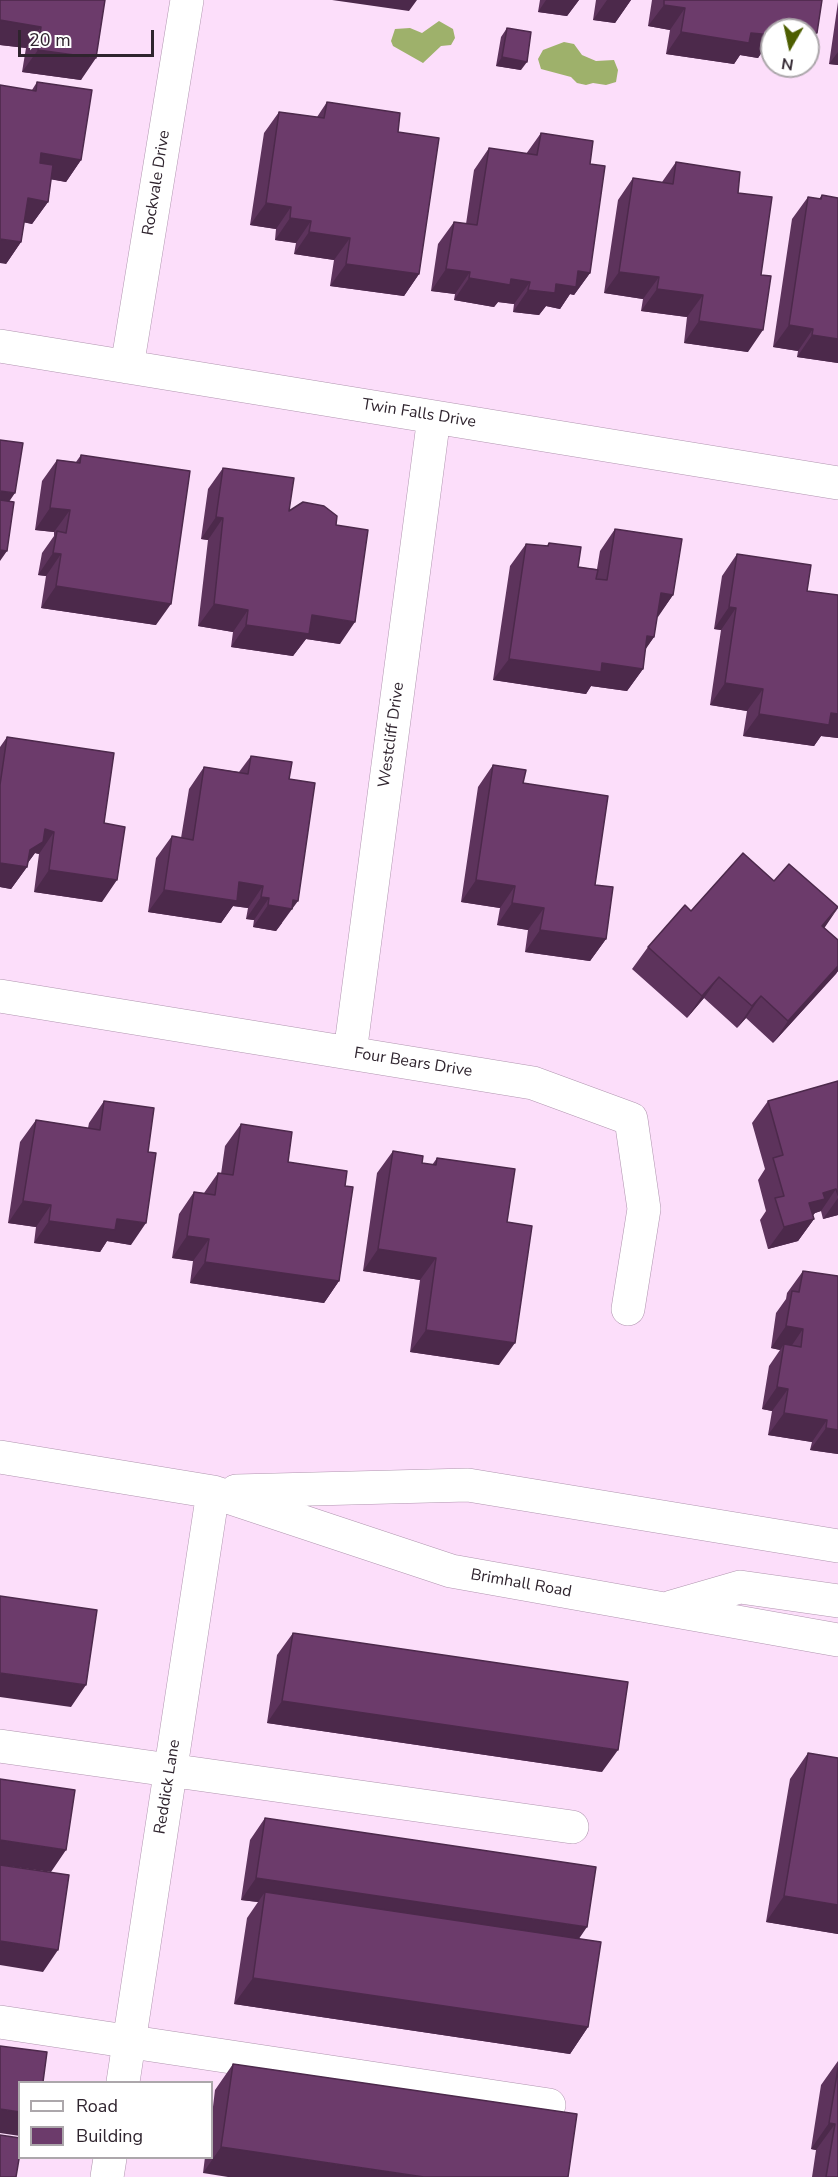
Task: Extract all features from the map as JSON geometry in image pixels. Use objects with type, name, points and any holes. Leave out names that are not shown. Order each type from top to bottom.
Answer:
[{"type":"street","name":"Rockvale Drive","points":[[127,367],[187,0]]},
{"type":"street","name":"Twin Falls Drive","points":[[0,346],[838,483]]},
{"type":"street","name":"Westcliff Drive","points":[[350,1053],[434,417]]},
{"type":"street","name":"Four Bears Drive","points":[[0,996],[533,1083],[631,1119],[644,1209],[628,1309]]},
{"type":"street","name":"Brimhall Road","points":[[0,1457],[213,1492],[451,1571],[838,1640]]},
{"type":"street","name":"Brimhall Road","points":[[213,1492],[468,1485],[838,1546]]},
{"type":"street","name":"Reddick Lane","points":[[123,2081],[213,1492]]},
{"type":"street","points":[[663,1609],[741,1587],[838,1601]]},
{"type":"street","points":[[0,1746],[572,1827]]},
{"type":"street","points":[[0,2022],[549,2105]]},
{"type":"street","points":[[107,2177],[110,2159]]},
{"type":"shaded area","points":[[439,21],[453,29],[455,38],[451,45],[441,46],[423,63],[393,46],[391,41],[395,29],[410,28],[422,33]]},
{"type":"shaded area","points":[[564,42],[574,44],[582,55],[596,61],[614,60],[618,70],[616,82],[606,85],[593,83],[586,85],[577,83],[571,77],[541,69],[538,59],[543,50]]},
{"type":"building","points":[[0,0],[105,0],[96,58],[38,50],[41,27],[0,20]]},
{"type":"building","points":[[664,0],[822,0],[819,18],[760,18],[760,34],[751,33],[749,43],[681,32],[685,8],[664,5]]},
{"type":"building","points":[[507,28],[531,32],[527,62],[502,57]]},
{"type":"building","points":[[37,82],[92,90],[81,160],[41,153],[40,163],[53,165],[48,202],[28,198],[21,242],[0,239],[0,85],[36,91]]},
{"type":"building","points":[[327,102],[400,113],[398,132],[439,138],[419,274],[346,264],[350,238],[309,232],[311,221],[290,218],[291,207],[266,203],[279,112],[324,118]]},
{"type":"building","points":[[541,133],[593,141],[590,164],[605,166],[590,273],[578,271],[576,287],[556,284],[555,293],[528,290],[530,282],[511,279],[510,285],[469,278],[470,272],[446,269],[454,222],[477,225],[489,148],[537,155]]},
{"type":"building","points":[[676,162],[740,172],[738,193],[772,197],[761,275],[771,276],[763,330],[699,321],[703,295],[657,289],[659,277],[619,272],[633,178],[673,184]]},
{"type":"building","points":[[822,195],[838,198],[838,339],[812,335],[813,329],[789,325],[808,197],[821,199]]},
{"type":"building","points":[[0,440],[23,443],[15,493],[0,491]]},
{"type":"building","points":[[81,455],[190,471],[171,604],[56,586],[61,554],[53,553],[57,531],[66,533],[70,510],[50,508],[57,460],[80,463]]},
{"type":"building","points":[[223,468],[294,478],[289,511],[303,502],[324,506],[337,516],[336,525],[368,530],[355,622],[312,615],[309,634],[246,625],[248,610],[214,604],[223,518],[216,517]]},
{"type":"building","points":[[0,500],[14,502],[7,551],[0,550]]},
{"type":"building","points":[[615,529],[682,539],[673,595],[661,593],[654,637],[647,636],[643,669],[602,663],[601,672],[509,659],[526,544],[548,546],[549,543],[581,547],[578,567],[598,570],[596,579],[607,580]]},
{"type":"building","points":[[737,554],[811,565],[807,591],[838,595],[838,714],[831,713],[829,725],[759,714],[763,689],[725,683],[736,608],[729,607]]},
{"type":"building","points":[[7,737],[114,753],[104,823],[125,827],[117,880],[49,870],[54,832],[45,829],[43,842],[30,850],[27,867],[0,863],[0,785]]},
{"type":"building","points":[[251,756],[292,762],[289,779],[315,783],[298,901],[293,900],[292,909],[268,905],[269,898],[261,897],[263,886],[239,882],[237,901],[164,890],[172,836],[193,840],[204,767],[248,774]]},
{"type":"building","points":[[493,765],[526,770],[523,783],[608,796],[595,885],[613,887],[606,939],[540,930],[544,908],[512,903],[515,886],[476,880]]},
{"type":"building","points":[[743,853],[774,881],[789,864],[838,907],[822,926],[838,940],[838,966],[788,1021],[761,996],[752,1006],[719,977],[702,996],[648,947],[685,905],[691,911]]},
{"type":"building","points":[[838,1081],[838,1195],[836,1189],[823,1193],[825,1199],[809,1203],[814,1219],[784,1227],[775,1198],[784,1196],[773,1158],[783,1155],[768,1101]]},
{"type":"building","points":[[104,1101],[154,1108],[148,1152],[156,1153],[146,1223],[117,1219],[115,1230],[49,1221],[51,1205],[23,1201],[36,1120],[100,1130]]},
{"type":"building","points":[[241,1124],[292,1132],[288,1162],[347,1171],[345,1186],[353,1187],[339,1281],[205,1262],[209,1239],[187,1236],[194,1192],[215,1195],[218,1173],[233,1175]]},
{"type":"building","points":[[393,1151],[423,1156],[422,1163],[436,1165],[437,1158],[515,1169],[507,1222],[532,1226],[515,1343],[426,1330],[436,1258],[378,1249]]},
{"type":"building","points":[[803,1271],[838,1276],[838,1430],[826,1428],[827,1420],[784,1413],[788,1389],[777,1387],[784,1344],[801,1347],[803,1329],[786,1326],[792,1291],[799,1292]]},
{"type":"building","points":[[0,1596],[97,1610],[86,1685],[0,1673]]},
{"type":"building","points":[[293,1633],[628,1682],[618,1750],[282,1701]]},
{"type":"building","points":[[808,1753],[838,1758],[838,1905],[784,1896]]},
{"type":"building","points":[[0,1779],[75,1790],[66,1850],[0,1840]]},
{"type":"building","points":[[265,1818],[596,1867],[587,1927],[256,1878]]},
{"type":"building","points":[[0,1865],[69,1875],[58,1950],[0,1941]]},
{"type":"building","points":[[265,1892],[601,1942],[588,2027],[253,1978]]},
{"type":"building","points":[[0,2046],[47,2052],[43,2081],[18,2081],[18,2112],[0,2109]]},
{"type":"building","points":[[233,2064],[577,2114],[568,2177],[424,2177],[221,2147]]},
{"type":"building","points":[[838,2068],[838,2177],[826,2177],[835,2124],[829,2123]]},
{"type":"building","points":[[0,2135],[18,2138],[19,2159],[16,2177],[0,2177]]}]
